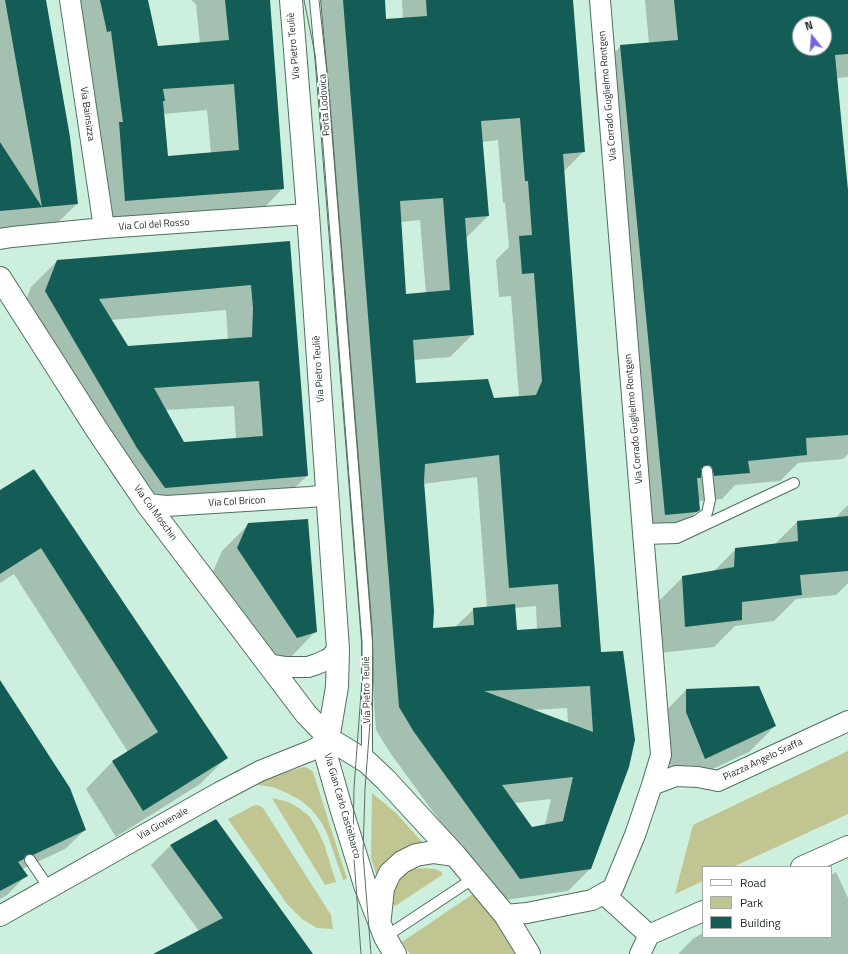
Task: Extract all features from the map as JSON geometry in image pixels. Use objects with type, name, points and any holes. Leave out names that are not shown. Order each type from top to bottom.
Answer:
[{"type":"main road","name":"Via Pietro Teuliè","points":[[291,0],[308,214],[338,650],[337,687],[327,737]]},
{"type":"main road","name":"Via Col Moschin","points":[[0,278],[97,430],[147,504],[306,714],[327,737]]},
{"type":"main road","name":"Via Gian Carlo Castelbarco","points":[[386,938],[365,885],[333,781],[325,752],[327,737],[367,762],[386,780],[455,855],[505,915],[529,954]]},
{"type":"main road","points":[[386,938],[383,888],[390,873],[402,862],[416,855],[434,852],[455,855]]},
{"type":"street","name":"Via Bainsizza","points":[[70,0],[104,228]]},
{"type":"street","name":"Via Corrado Guglielmo Rontgen","points":[[600,0],[661,755],[635,835],[613,888],[604,894]]},
{"type":"street","name":"Via Col del Rosso","points":[[0,240],[12,237],[104,228],[308,214]]},
{"type":"street","name":"Via Col Bricon","points":[[147,504],[166,506],[310,498],[327,495]]},
{"type":"street","points":[[268,664],[286,667],[308,667],[326,660],[338,650]]},
{"type":"street","name":"Piazza Angelo Sraffa","points":[[652,785],[676,776],[698,777],[718,781],[848,721]]},
{"type":"street","name":"Via Giovenale","points":[[0,916],[220,792],[260,771],[318,747],[327,737]]},
{"type":"street","points":[[803,866],[848,846]]},
{"type":"street","points":[[505,915],[527,913],[592,900],[604,894],[649,935]]},
{"type":"street","points":[[640,954],[649,935],[702,911]]},
{"type":"lane","name":"Porta Lodovica","points":[[315,0],[333,210]]},
{"type":"lane","name":"Via Pietro Teuliè","points":[[333,210],[367,642],[367,762]]},
{"type":"lane","points":[[643,534],[677,528],[696,521],[707,513],[710,500],[707,471]]},
{"type":"lane","points":[[643,534],[677,538],[794,483]]},
{"type":"lane","points":[[30,860],[49,888]]},
{"type":"lane","points":[[386,938],[474,878]]},
{"type":"green space","points":[[848,751],[848,814],[735,866],[702,866],[702,881],[675,894],[693,825]]},
{"type":"green space","points":[[304,767],[313,772],[347,879],[343,880],[328,836],[322,823],[311,809],[300,800],[287,793],[272,787],[258,785],[255,781]]},
{"type":"green space","points":[[372,793],[396,813],[423,845],[406,848],[395,853],[387,860],[378,880],[371,858]]},
{"type":"green space","points":[[272,798],[288,802],[299,808],[310,817],[324,844],[336,882],[325,885]]},
{"type":"green space","points":[[258,805],[263,808],[331,915],[333,929],[317,928],[302,919],[287,904],[228,819],[253,806]]},
{"type":"green space","points":[[415,869],[435,869],[442,872],[442,875],[395,906],[393,904],[394,889],[399,881],[406,873]]},
{"type":"green space","points":[[473,894],[494,919],[515,954],[410,954],[402,942]]},
{"type":"building","points":[[5,0],[46,0],[70,137],[78,204],[0,211],[0,142],[42,207]]},
{"type":"building","points":[[100,0],[148,0],[158,46],[229,40],[225,0],[270,0],[284,189],[125,201],[119,122],[123,122],[111,31],[107,32]],"holes":[[[234,84],[239,150],[168,156],[163,89]]]},
{"type":"building","points":[[343,0],[385,0],[386,19],[427,16],[426,0],[573,0],[585,152],[563,154],[601,652],[623,651],[635,740],[629,767],[591,869],[520,879],[414,732],[399,707]],"holes":[[[520,118],[525,181],[528,181],[532,235],[519,236],[522,274],[534,273],[542,381],[536,395],[494,398],[488,379],[416,383],[413,340],[474,335],[465,218],[489,216],[481,121]],[[443,198],[450,290],[406,294],[400,201]],[[499,455],[509,588],[558,584],[561,627],[517,630],[515,604],[473,608],[474,625],[433,628],[434,611],[424,481],[425,464]],[[590,686],[593,732],[484,691]],[[573,777],[563,821],[532,827],[502,785]]]},
{"type":"building","points":[[674,0],[848,0],[848,54],[835,55],[848,190],[848,435],[806,438],[807,455],[748,461],[750,473],[714,476],[712,467],[709,465],[704,466],[701,469],[701,478],[697,478],[700,510],[697,512],[665,515],[620,45],[678,40]]},
{"type":"building","points":[[290,241],[308,476],[165,488],[137,448],[45,291],[57,260]],"holes":[[[251,285],[253,308],[252,337],[128,346],[99,299]],[[259,381],[263,436],[184,442],[154,388]]]},
{"type":"building","points":[[34,469],[228,758],[143,811],[112,761],[158,732],[41,548],[0,574],[0,490]]},
{"type":"building","points":[[848,516],[848,571],[800,575],[802,595],[742,602],[742,620],[685,627],[682,576],[734,567],[735,548],[798,541],[797,521]]},
{"type":"building","points":[[308,519],[317,632],[297,638],[237,548],[248,523]]},
{"type":"building","points":[[0,680],[70,788],[86,830],[33,855],[26,855],[24,859],[18,862],[28,876],[0,891]]},
{"type":"building","points":[[759,686],[776,726],[705,759],[686,712],[686,689]]},
{"type":"building","points":[[216,819],[313,954],[153,954],[223,918],[170,845]]},
{"type":"tram line","points":[[304,0],[315,54],[319,95],[362,642],[362,680],[354,788],[353,845],[361,954]]},
{"type":"tram line","points":[[319,0],[329,91],[372,628],[373,683],[365,789],[363,854],[371,954]]}]
